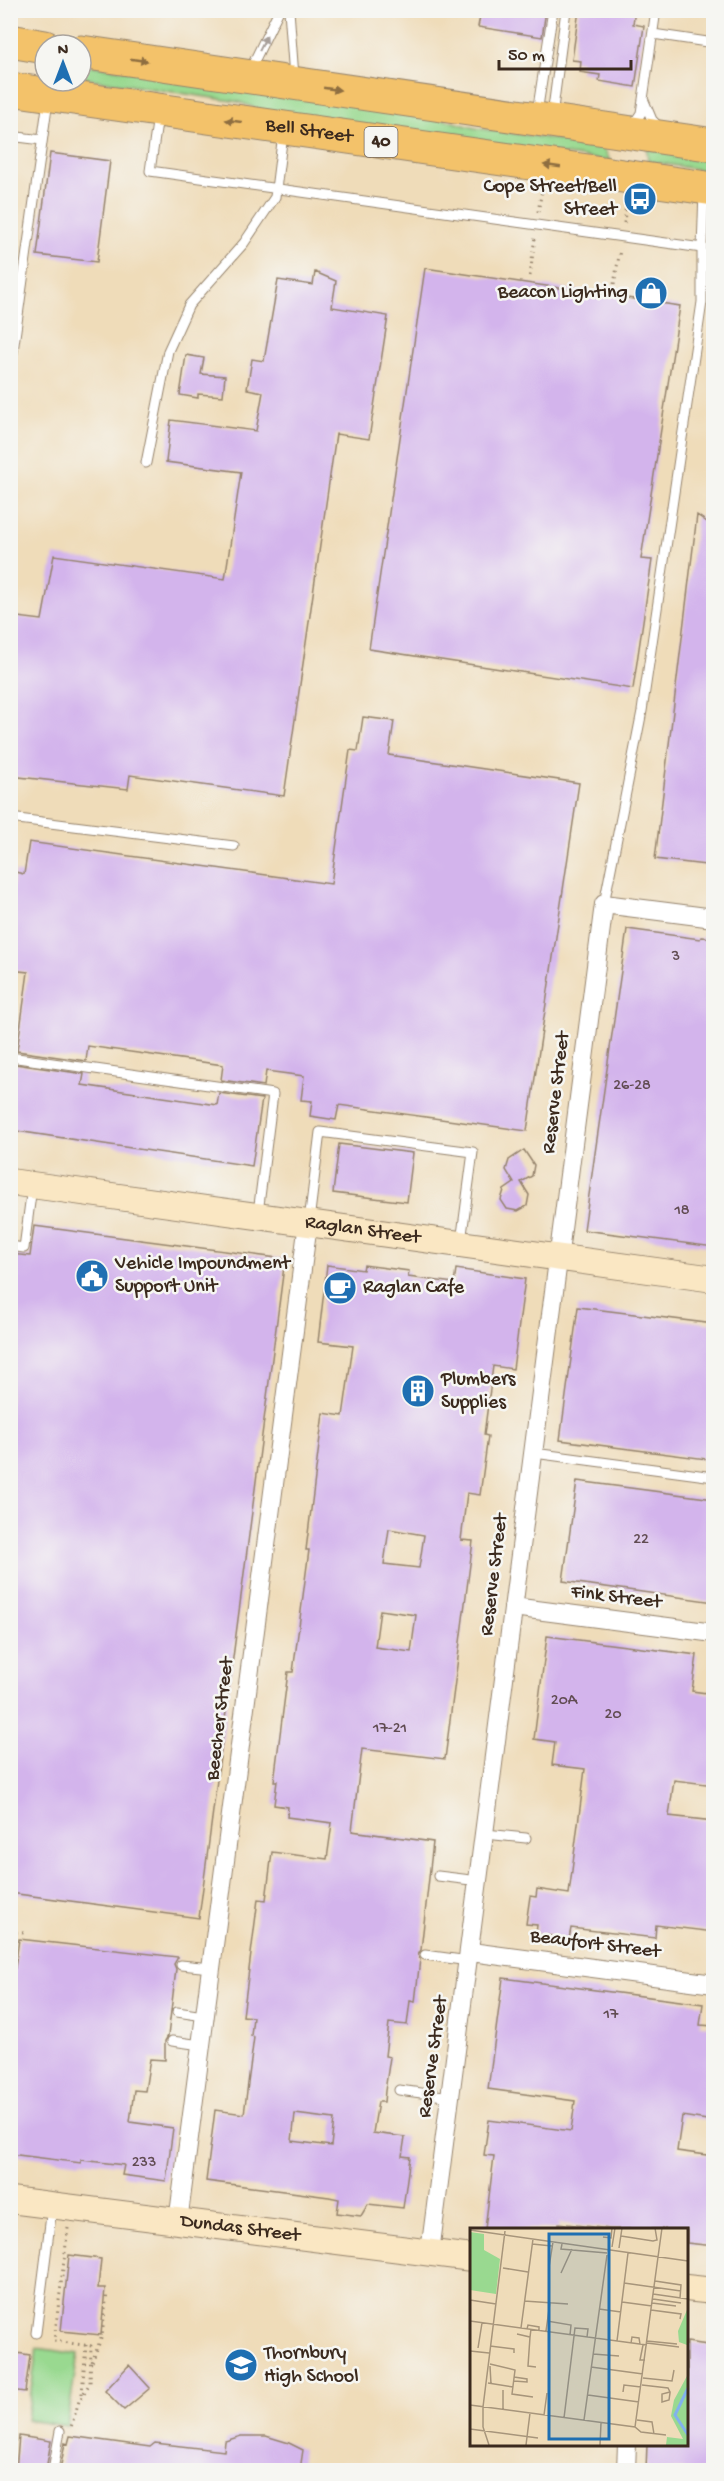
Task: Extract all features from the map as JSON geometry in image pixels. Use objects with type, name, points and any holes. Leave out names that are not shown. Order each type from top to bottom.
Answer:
[{"type":"highway","points":[[10,41],[33,44]]},
{"type":"highway","name":"40","points":[[93,54],[714,145]]},
{"type":"highway","name":"Bell Street","points":[[10,89],[33,88]]},
{"type":"highway","name":"Bell Street","points":[[73,93],[158,111],[709,188]]},
{"type":"highway","points":[[623,176],[629,133]]},
{"type":"street","points":[[604,904],[714,918]]},
{"type":"street","name":"Reserve Street","points":[[430,2252],[452,2097],[604,904]]},
{"type":"street","name":"Raglan Street","points":[[21,1183],[714,1279]]},
{"type":"street","name":"Beecher Street","points":[[178,2222],[308,1223]]},
{"type":"street","name":"Fink Street","points":[[513,1607],[714,1633]]},
{"type":"street","name":"Beaufort Street","points":[[470,1956],[714,1983]]},
{"type":"street","name":"Dundas Street","points":[[10,2200],[470,2258]]},
{"type":"street","points":[[688,2288],[714,2291]]},
{"type":"street","points":[[626,2470],[627,2445]]},
{"type":"lane","points":[[247,76],[279,10]]},
{"type":"lane","points":[[289,10],[295,83]]},
{"type":"lane","points":[[544,120],[553,10]]},
{"type":"lane","points":[[544,120],[557,81],[566,10]]},
{"type":"lane","points":[[629,133],[641,113],[656,10]]},
{"type":"lane","points":[[652,34],[714,43]]},
{"type":"lane","points":[[10,373],[48,93]]},
{"type":"lane","points":[[643,98],[652,120],[670,139]]},
{"type":"lane","points":[[158,111],[150,171],[702,248]]},
{"type":"lane","points":[[146,463],[168,351],[189,305],[244,243],[275,197],[284,128]]},
{"type":"lane","points":[[10,136],[42,140]]},
{"type":"lane","points":[[604,904],[642,711],[702,302],[702,248],[709,188]]},
{"type":"lane","points":[[10,818],[234,846]]},
{"type":"lane","points":[[10,1057],[273,1094],[258,1216]]},
{"type":"lane","points":[[308,1223],[320,1132],[473,1152],[461,1244]]},
{"type":"lane","points":[[10,1246],[24,1248],[21,1183]]},
{"type":"lane","points":[[534,1453],[714,1477]]},
{"type":"lane","points":[[485,1834],[526,1838]]},
{"type":"lane","points":[[438,1876],[479,1881]]},
{"type":"lane","points":[[425,1955],[470,1956]]},
{"type":"lane","points":[[181,1965],[211,1968]]},
{"type":"lane","points":[[177,2012],[204,2016]]},
{"type":"lane","points":[[172,2041],[201,2045]]},
{"type":"lane","points":[[399,2090],[452,2097]]},
{"type":"lane","points":[[36,2333],[61,2207]]},
{"type":"lane","points":[[53,2470],[60,2431]]},
{"type":"path","points":[[10,1932],[26,1933]]},
{"type":"path","points":[[60,2431],[70,2430],[82,2396],[90,2383],[92,2364],[91,2346],[54,2341],[61,2207]]},
{"type":"path","points":[[92,2364],[102,2336],[107,2293]]},
{"type":"path","points":[[82,2396],[86,2345]]},
{"type":"green space","points":[[93,66],[417,112],[475,128],[603,146],[610,161],[271,114],[239,102],[93,80]]},
{"type":"green space","points":[[647,149],[713,157],[713,172],[648,161]]},
{"type":"green space","points":[[37,2348],[78,2354],[67,2426],[27,2420]]},
{"type":"building","points":[[481,10],[546,10],[542,37],[478,27]]},
{"type":"building","points":[[579,10],[635,10],[633,24],[644,26],[635,87],[599,81],[600,75],[580,72],[581,61],[572,60]]},
{"type":"building","points":[[50,153],[110,161],[97,262],[37,255]]},
{"type":"building","points":[[425,268],[680,306],[641,559],[652,560],[633,689],[369,649]]},
{"type":"building","points":[[315,272],[336,281],[332,307],[388,316],[369,439],[336,434],[284,796],[130,775],[128,789],[10,776],[10,616],[42,620],[54,555],[225,579],[241,472],[166,462],[171,420],[256,431],[263,392],[247,389],[252,359],[264,361],[278,280],[313,285]]},
{"type":"building","points":[[186,355],[204,358],[201,374],[225,376],[223,396],[198,394],[198,398],[180,395]]},
{"type":"building","points":[[697,515],[714,527],[714,866],[655,859]]},
{"type":"building","points":[[363,717],[394,721],[389,755],[579,783],[527,1131],[339,1105],[336,1120],[310,1116],[312,1101],[301,1100],[304,1076],[266,1071],[264,1086],[221,1080],[223,1065],[88,1046],[86,1061],[17,1051],[28,972],[10,970],[10,905],[15,872],[24,874],[29,842],[331,884],[350,750],[358,751]]},
{"type":"building","points":[[627,929],[700,939],[701,937],[714,938],[714,1247],[584,1230]]},
{"type":"building","points":[[15,1064],[84,1074],[82,1085],[217,1105],[219,1093],[262,1099],[252,1166],[10,1130],[10,1074],[13,1074]]},
{"type":"building","points":[[339,1144],[413,1153],[407,1202],[333,1193]]},
{"type":"building","points":[[524,1150],[534,1165],[532,1176],[521,1182],[529,1195],[527,1206],[518,1211],[507,1209],[501,1200],[504,1190],[514,1183],[506,1170],[509,1160]]},
{"type":"building","points":[[34,1226],[285,1259],[199,1918],[10,1893],[10,1254],[30,1256]]},
{"type":"building","points":[[327,1265],[363,1270],[364,1265],[409,1271],[408,1277],[454,1283],[456,1269],[525,1279],[513,1369],[493,1366],[484,1435],[488,1436],[480,1495],[467,1493],[461,1540],[473,1541],[445,1759],[362,1749],[352,1831],[433,1842],[421,1950],[418,1955],[420,1959],[415,2002],[410,2001],[407,2025],[389,2023],[385,2056],[390,2057],[384,2102],[378,2102],[373,2133],[405,2137],[402,2156],[410,2157],[403,2208],[368,2204],[361,2216],[337,2213],[339,2199],[206,2181],[215,2110],[244,2114],[254,2037],[251,2036],[253,2017],[243,2016],[258,1899],[266,1900],[272,1852],[327,1859],[332,1823],[287,1817],[288,1807],[274,1805],[277,1781],[274,1781],[288,1672],[293,1672],[309,1550],[306,1550],[323,1413],[343,1416],[353,1346],[318,1342]],"holes":[[[389,1529],[424,1535],[419,1568],[384,1564]],[[380,1610],[416,1615],[411,1652],[375,1647]],[[295,2114],[334,2119],[331,2146],[292,2141]]]},
{"type":"building","points":[[578,1307],[714,1324],[714,1460],[560,1440]]},
{"type":"building","points":[[577,1481],[714,1499],[714,1602],[563,1581]]},
{"type":"building","points":[[547,1636],[697,1655],[692,1691],[714,1694],[714,1785],[674,1780],[669,1816],[714,1821],[714,1932],[656,1925],[655,1938],[571,1928],[568,1945],[551,1943],[552,1936],[536,1934],[537,1925],[526,1924],[530,1896],[536,1897],[537,1889],[569,1894],[585,1769],[552,1765],[555,1742],[534,1739]]},
{"type":"building","points":[[19,1939],[178,1957],[174,1964],[176,1969],[168,2036],[165,2041],[165,2060],[150,2059],[145,2091],[134,2090],[130,2122],[173,2128],[166,2181],[122,2175],[124,2165],[81,2160],[81,2163],[10,2154],[10,1968],[15,1968]]},
{"type":"building","points":[[503,1978],[703,2004],[700,2025],[714,2026],[711,2050],[714,2050],[714,2121],[682,2116],[677,2151],[714,2156],[714,2246],[688,2243],[688,2228],[602,2228],[559,2223],[558,2228],[485,2228],[494,2156],[484,2155],[489,2120],[571,2131],[575,2101],[488,2089]]},
{"type":"building","points":[[69,2255],[101,2259],[98,2288],[105,2288],[101,2335],[61,2331]]},
{"type":"building","points":[[688,2342],[714,2346],[714,2470],[646,2470],[647,2445],[688,2445]]},
{"type":"building","points":[[10,2352],[30,2355],[25,2392],[10,2390]]},
{"type":"building","points":[[129,2365],[150,2388],[124,2410],[105,2391]]},
{"type":"building","points":[[19,2436],[51,2441],[46,2470],[16,2470]]},
{"type":"building","points":[[70,2436],[150,2447],[155,2443],[224,2451],[225,2441],[241,2436],[266,2436],[303,2450],[300,2470],[60,2470],[65,2443],[68,2444]]},
{"type":"place","name":"Cope Street/Bell Street","points":[[640,199]]},
{"type":"place","name":"Beacon Lighting","points":[[651,293]]},
{"type":"place","name":"Vehicle Impoundment Support Unit","points":[[92,1276]]},
{"type":"place","name":"Raglan Cafe","points":[[340,1288]]},
{"type":"place","name":"Plumbers Supplies","points":[[418,1391]]},
{"type":"place","name":"Thornbury High School","points":[[241,2365]]}]
